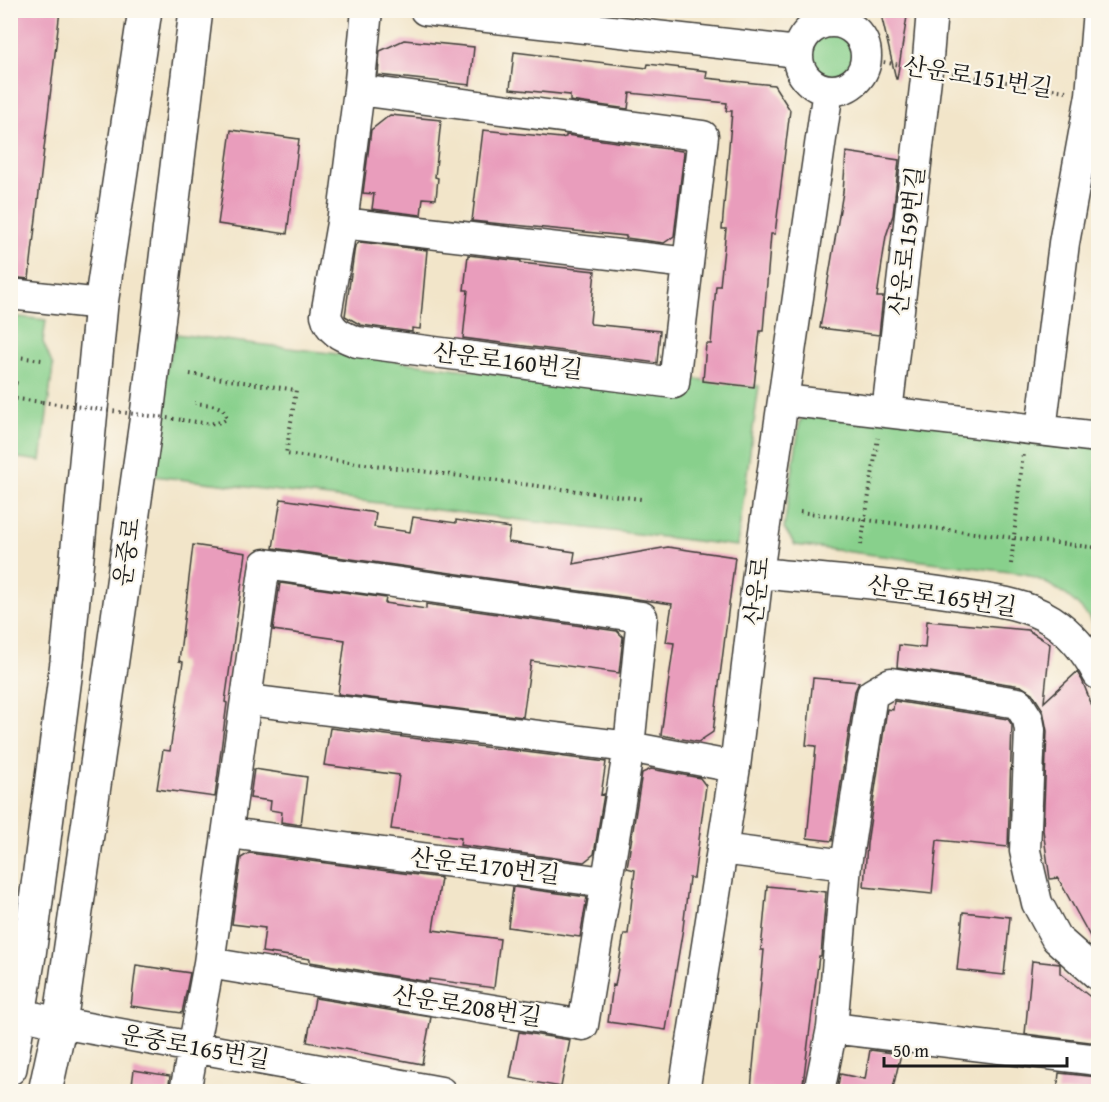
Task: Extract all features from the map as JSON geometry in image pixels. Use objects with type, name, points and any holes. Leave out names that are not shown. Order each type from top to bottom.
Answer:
[{"type":"main road","name":"운중로","points":[[10,1068],[15,1013],[32,931],[67,662],[100,304],[146,10]]},
{"type":"main road","name":"운중로","points":[[45,1092],[60,1023],[147,415],[196,10]]},
{"type":"street","name":"산운로160번길","points":[[359,90],[703,136],[674,383],[357,342],[340,336],[329,325],[326,315],[342,223],[367,10]]},
{"type":"street","points":[[425,10],[798,52]]},
{"type":"street","name":"산운로159번길","points":[[883,422],[927,70],[932,10]]},
{"type":"street","points":[[1032,441],[1091,95],[1098,10]]},
{"type":"street","points":[[836,16],[855,30],[865,49],[866,59],[857,79],[839,89],[828,90],[809,81],[799,63],[798,52],[807,33],[815,26],[836,16]]},
{"type":"street","name":"산운로","points":[[684,1092],[735,767],[758,573],[828,90]]},
{"type":"street","points":[[342,223],[688,263]]},
{"type":"street","points":[[10,294],[100,304]]},
{"type":"street","points":[[784,400],[883,422],[1032,441],[1098,437]]},
{"type":"street","points":[[185,1092],[209,963],[229,833],[265,564],[642,617],[629,747],[606,882]]},
{"type":"street","name":"산운로165번길","points":[[758,573],[942,591],[1019,605],[1050,620],[1076,642],[1089,657],[1098,674]]},
{"type":"street","points":[[819,1092],[831,1028],[846,865],[872,694],[891,683],[1018,703],[1028,719],[1030,730],[1025,851],[1037,903],[1056,938],[1098,975]]},
{"type":"street","points":[[247,700],[629,747],[735,767]]},
{"type":"street","name":"산운로170번길","points":[[229,833],[606,882]]},
{"type":"street","points":[[722,849],[846,865]]},
{"type":"street","name":"산운로208번길","points":[[209,963],[583,1025],[606,882]]},
{"type":"street","name":"운중로165번길","points":[[15,1013],[441,1092]]},
{"type":"street","points":[[831,1028],[1098,1060]]},
{"type":"path","name":"산운로151번길","points":[[866,59],[1091,95]]},
{"type":"path","points":[[10,356],[42,360]]},
{"type":"path","points":[[190,374],[296,390],[286,454],[641,499]]},
{"type":"path","points":[[10,382],[20,384]]},
{"type":"path","points":[[10,398],[216,424],[227,418],[221,407],[195,404]]},
{"type":"path","points":[[861,545],[883,422]]},
{"type":"path","points":[[1011,564],[1013,537],[1032,441]]},
{"type":"path","points":[[800,513],[1098,548]]},
{"type":"green space","points":[[832,33],[848,40],[855,56],[848,72],[832,79],[816,72],[809,56],[816,40]]},
{"type":"green space","points":[[11,316],[46,320],[43,342],[53,366],[41,461],[11,457]]},
{"type":"green space","points":[[176,334],[667,395],[686,378],[759,386],[737,546],[146,475],[157,404]]},
{"type":"green space","points":[[819,407],[1098,441],[1098,630],[1067,596],[1049,584],[1026,574],[795,545],[784,528],[800,421]]},
{"type":"building","points":[[10,10],[60,10],[29,279],[10,277]]},
{"type":"building","points":[[880,10],[908,10],[897,79],[896,79]]},
{"type":"building","points":[[404,40],[474,47],[470,85],[378,75],[380,51]]},
{"type":"building","points":[[514,52],[647,68],[648,64],[707,71],[706,78],[774,85],[790,110],[775,234],[771,234],[763,331],[760,331],[754,387],[703,381],[706,344],[711,344],[716,286],[720,286],[726,229],[722,229],[732,111],[726,111],[727,103],[630,93],[628,109],[570,101],[570,95],[510,89]]},
{"type":"building","points":[[390,115],[441,120],[435,177],[438,178],[436,199],[423,198],[421,215],[372,209],[374,194],[363,193],[371,130]]},
{"type":"building","points":[[231,130],[299,139],[287,234],[218,224]]},
{"type":"building","points":[[483,130],[561,138],[566,135],[682,151],[684,153],[674,236],[664,243],[626,238],[626,236],[472,221]]},
{"type":"building","points":[[846,152],[899,160],[893,215],[886,236],[877,297],[883,297],[879,335],[820,328],[843,192]]},
{"type":"building","points":[[360,242],[427,250],[420,329],[412,328],[412,332],[361,325],[345,316],[355,246]]},
{"type":"building","points":[[468,255],[595,271],[591,324],[660,331],[657,363],[463,338],[468,290],[464,290]]},
{"type":"building","points":[[281,499],[376,513],[374,527],[410,532],[413,517],[456,523],[456,520],[510,528],[508,542],[575,552],[573,564],[668,547],[735,557],[713,732],[698,742],[661,735],[674,643],[666,642],[672,604],[273,548]]},
{"type":"building","points":[[193,545],[246,553],[225,702],[227,703],[215,797],[157,789],[163,750],[170,751],[183,662],[179,661]]},
{"type":"building","points":[[280,583],[386,598],[385,603],[426,609],[426,604],[617,631],[623,637],[619,673],[531,661],[523,717],[338,694],[345,640],[273,630]]},
{"type":"building","points":[[927,621],[1028,630],[1050,644],[1044,702],[1077,672],[1082,680],[1098,721],[1098,951],[1058,878],[1050,879],[1043,830],[1047,731],[1043,710],[1032,693],[1021,686],[897,667],[899,645],[925,648]]},
{"type":"building","points":[[813,678],[859,682],[855,691],[832,841],[807,838],[816,746],[806,745]]},
{"type":"building","points":[[894,701],[1008,719],[1012,725],[1008,847],[937,840],[932,894],[864,887],[867,844],[887,709],[893,710]]},
{"type":"building","points":[[330,728],[606,762],[601,795],[604,794],[594,854],[584,862],[460,845],[461,838],[391,829],[399,775],[324,765]]},
{"type":"building","points":[[254,769],[307,777],[301,825],[281,822],[282,812],[270,810],[271,801],[250,798]]},
{"type":"building","points":[[651,769],[700,778],[706,786],[694,878],[689,878],[666,1030],[608,1022],[624,934],[628,934],[635,870],[627,868],[642,773]]},
{"type":"building","points":[[249,853],[441,878],[433,930],[500,939],[494,988],[429,979],[429,982],[262,952],[265,928],[232,924],[241,858]]},
{"type":"building","points":[[767,886],[826,892],[821,956],[819,956],[802,1092],[751,1089],[764,950],[761,950]]},
{"type":"building","points":[[513,887],[587,897],[580,937],[508,927]]},
{"type":"building","points":[[963,912],[1010,917],[1004,975],[957,970]]},
{"type":"building","points":[[1032,961],[1060,964],[1060,973],[1098,1003],[1098,1043],[1025,1034]]},
{"type":"building","points":[[136,965],[190,973],[182,1013],[131,1006]]},
{"type":"building","points":[[315,998],[431,1017],[422,1064],[307,1042]]},
{"type":"building","points":[[519,1032],[570,1040],[561,1087],[510,1078]]},
{"type":"building","points":[[870,1050],[901,1054],[892,1092],[837,1092],[840,1074],[865,1079]]},
{"type":"building","points":[[134,1070],[170,1076],[168,1092],[131,1092]]},
{"type":"building","points":[[1059,1073],[1098,1077],[1098,1092],[1057,1092]]}]
